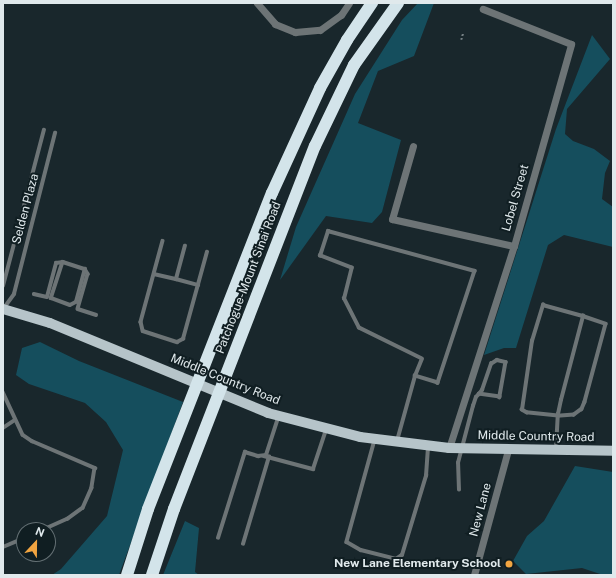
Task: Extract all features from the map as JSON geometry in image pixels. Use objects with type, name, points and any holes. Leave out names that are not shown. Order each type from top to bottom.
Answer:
[{"type":"highway","name":"Patchogue-Mount Sinai Road","points":[[127,575],[148,509],[272,193],[307,114],[332,64],[372,3]]},
{"type":"highway","name":"Patchogue-Mount Sinai Road","points":[[152,575],[167,528],[327,117],[354,66],[398,3]]},
{"type":"main road","name":"Middle Country Road","points":[[3,309],[50,323],[278,416],[327,429],[375,439],[449,448],[613,451]]},
{"type":"street","points":[[257,3],[275,24],[295,32],[320,30],[341,15],[349,3]]},
{"type":"street","name":"Lobel Street","points":[[449,448],[514,246],[572,44],[482,9]]},
{"type":"street","points":[[413,146],[392,219],[514,246]]},
{"type":"street","name":"New Lane","points":[[474,575],[508,450]]},
{"type":"lane","name":"Selden Plaza","points":[[3,286],[44,130]]},
{"type":"lane","name":"Selden Plaza","points":[[3,309],[14,294],[56,133]]},
{"type":"lane","points":[[397,442],[415,376],[422,359],[359,328],[344,299],[352,268],[320,256],[328,231],[476,271],[438,383],[415,376]]},
{"type":"lane","points":[[163,241],[141,322],[143,331],[177,342],[183,338],[207,252]]},
{"type":"lane","points":[[176,280],[185,246]]},
{"type":"lane","points":[[63,262],[51,298],[70,305],[76,302],[84,269]]},
{"type":"lane","points":[[34,294],[47,297],[56,263],[63,262],[84,269],[88,274],[78,309],[96,315]]},
{"type":"lane","points":[[154,274],[198,285]]},
{"type":"lane","points":[[543,305],[583,316],[606,322],[606,326],[582,409],[574,415],[558,416],[527,413],[522,410],[535,327],[543,305]]},
{"type":"lane","points":[[556,450],[558,416],[583,316]]},
{"type":"lane","points":[[459,490],[461,448],[472,406],[479,394],[490,364],[497,360],[506,362],[500,397],[479,394]]},
{"type":"lane","points":[[3,392],[14,420],[23,435],[32,441],[95,468],[92,488],[82,508],[68,519],[56,524]]},
{"type":"lane","points":[[264,456],[268,449],[278,416]]},
{"type":"lane","points":[[3,428],[14,420]]},
{"type":"lane","points":[[218,538],[245,452],[269,457],[313,470],[327,429]]},
{"type":"lane","points":[[375,439],[347,542],[361,550],[396,559],[400,557],[426,476],[428,446]]},
{"type":"lane","points":[[243,544],[269,457]]},
{"type":"lane","points":[[3,547],[16,541]]},
{"type":"path","points":[[461,40],[463,33]]},
{"type":"shaded area","points":[[418,3],[434,3],[414,56],[378,71],[358,123],[401,140],[382,212],[372,223],[326,216],[280,280],[296,227],[355,94],[402,20]]},
{"type":"shaded area","points":[[592,35],[610,59],[567,109],[565,134],[573,141],[594,149],[610,161],[605,173],[602,199],[613,207],[613,247],[564,235],[548,245],[516,348],[504,348],[484,355],[556,129]]},
{"type":"shaded area","points":[[40,342],[79,361],[183,402],[119,575],[52,575],[61,569],[107,516],[123,450],[106,422],[85,403],[29,384],[16,375],[22,348]]},
{"type":"shaded area","points":[[575,466],[613,472],[613,575],[603,575],[582,568],[526,574],[513,561],[527,536],[544,521]]},
{"type":"shaded area","points":[[185,521],[199,528],[195,572],[199,575],[163,575]]},
{"type":"place","name":"New Lane Elementary School","points":[[509,564]]}]
